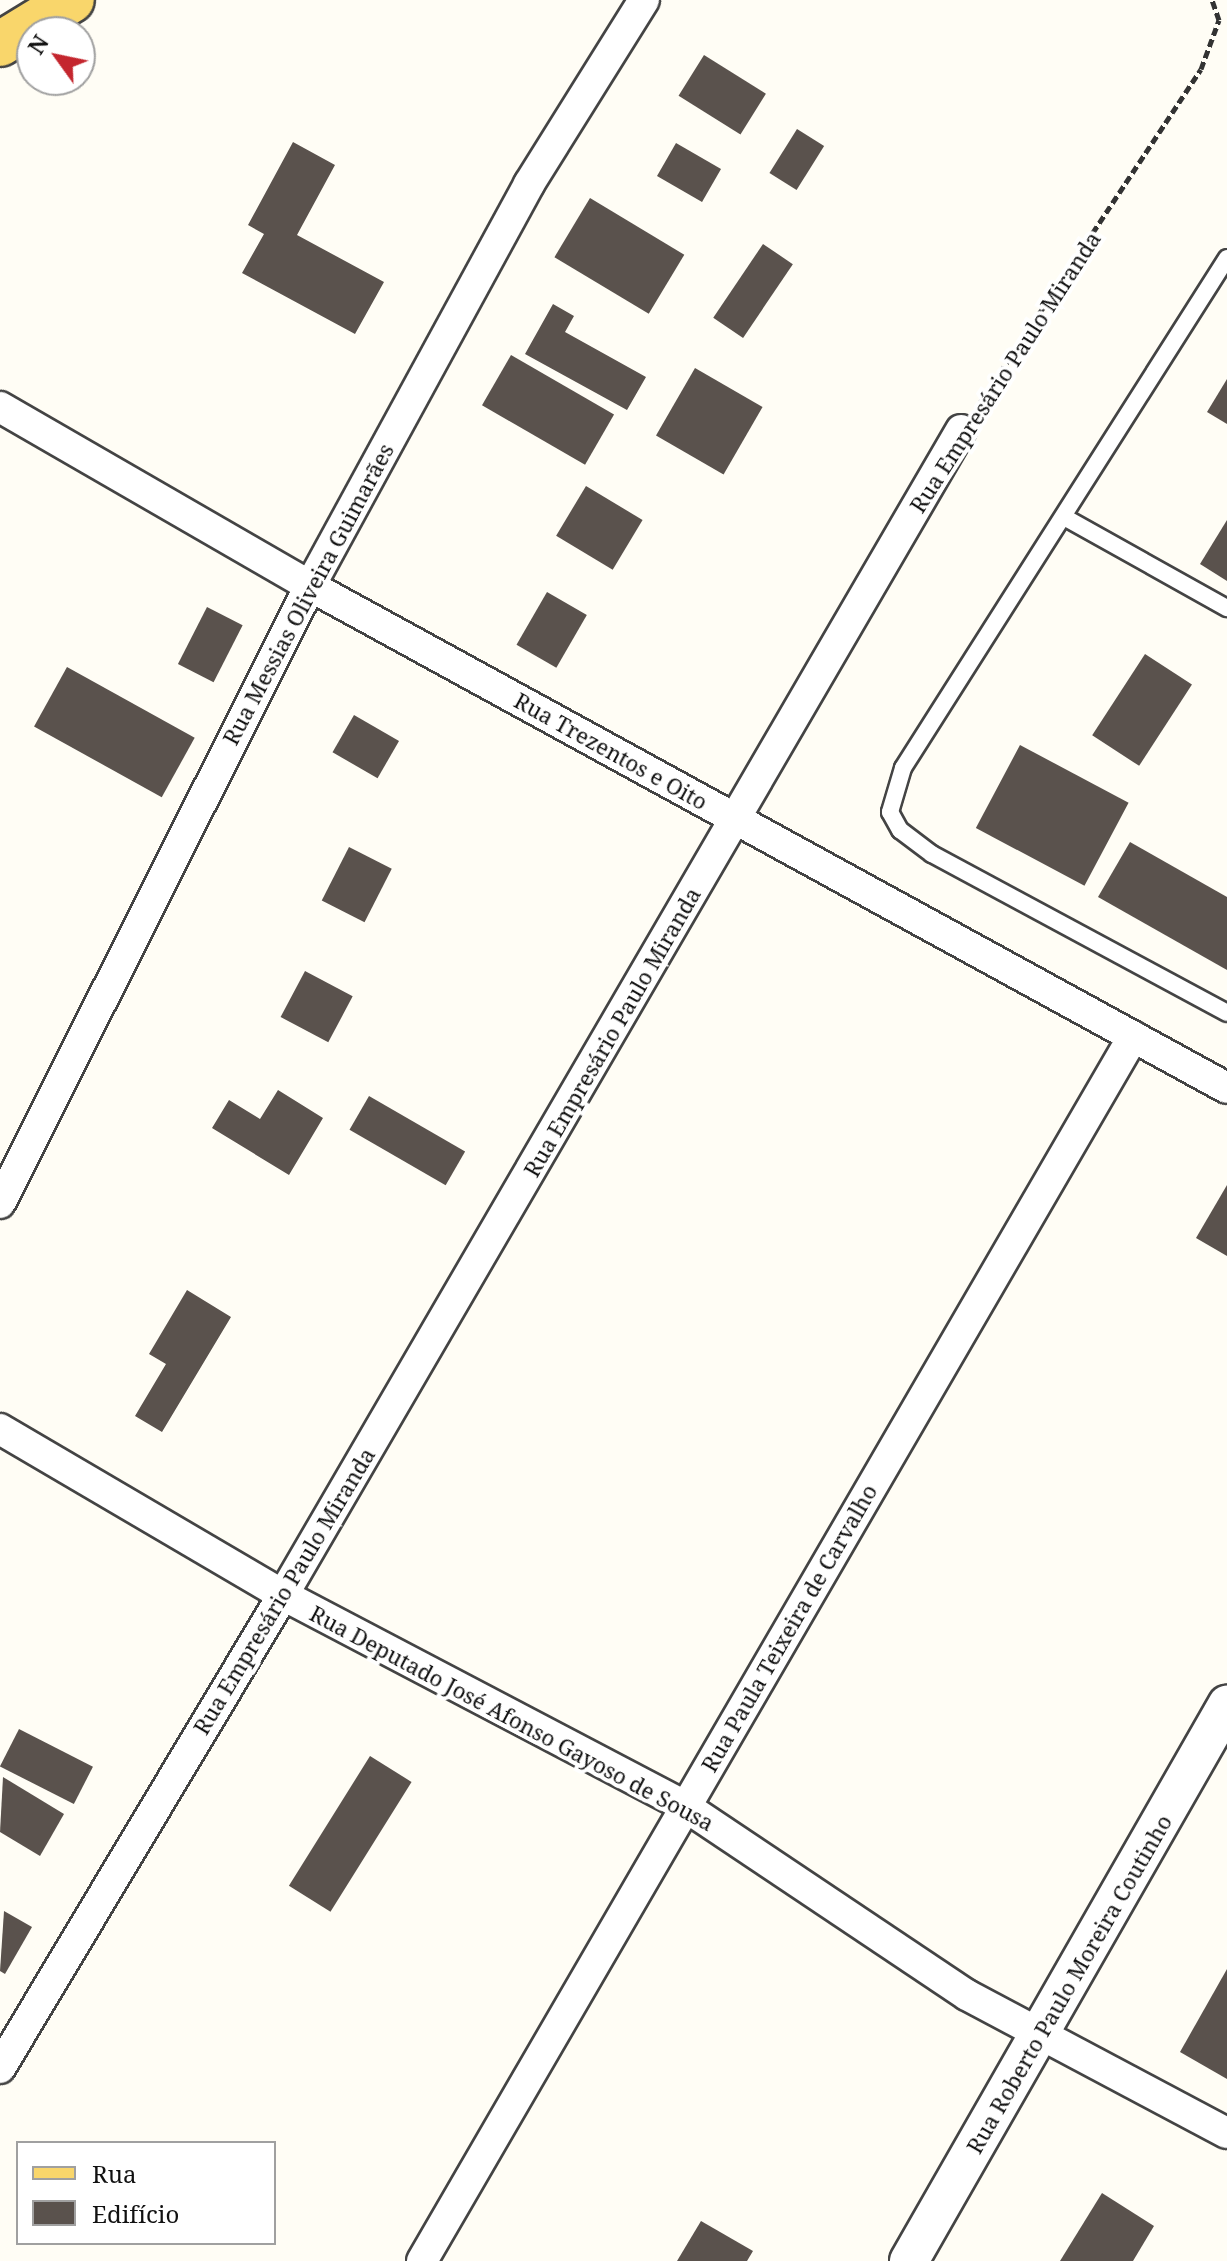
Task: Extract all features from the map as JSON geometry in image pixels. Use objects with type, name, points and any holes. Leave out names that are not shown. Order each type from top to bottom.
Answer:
[{"type":"main road","points":[[0,44],[72,0]]},
{"type":"street","name":"Rua Messias Oliveira Guimarães","points":[[0,1203],[310,586],[529,184],[644,0]]},
{"type":"street","name":"Rua Trezentos e Oito","points":[[0,407],[310,586],[1227,1088]]},
{"type":"street","name":"Rua Empresário Paulo Miranda","points":[[0,2068],[283,1595],[737,820],[961,430]]},
{"type":"street","name":"Rua Paula Teixeira de Carvalho","points":[[422,2261],[1133,1037]]},
{"type":"street","name":"Rua Deputado José Afonso Gayoso de Sousa","points":[[0,1429],[283,1595],[686,1807],[967,1995],[1044,2032],[1227,2133]]},
{"type":"street","name":"Rua Roberto Paulo Moreira Coutinho","points":[[909,2261],[1044,2032],[1227,1705]]},
{"type":"lane","points":[[1227,258],[903,768],[894,785],[891,819],[932,854],[1227,1013]]},
{"type":"lane","points":[[1064,517],[1227,608]]},
{"type":"path","name":"Rua Empresário Paulo Miranda","points":[[961,430],[1201,69],[1219,20],[1212,0]]},
{"type":"building","points":[[704,55],[766,94],[740,134],[679,96]]},
{"type":"building","points":[[797,129],[824,146],[797,190],[769,173]]},
{"type":"building","points":[[293,142],[335,165],[297,235],[384,282],[355,334],[242,273],[264,234],[248,225]]},
{"type":"building","points":[[676,143],[721,169],[702,202],[657,176]]},
{"type":"building","points":[[590,198],[684,255],[649,314],[554,257]]},
{"type":"building","points":[[763,244],[793,264],[743,338],[713,318]]},
{"type":"building","points":[[553,304],[574,316],[565,332],[646,377],[627,410],[525,354]]},
{"type":"building","points":[[511,355],[614,414],[585,465],[482,405]]},
{"type":"building","points":[[695,368],[763,407],[724,475],[656,436]]},
{"type":"building","points":[[1227,379],[1227,424],[1207,412]]},
{"type":"building","points":[[586,486],[643,520],[613,570],[556,536]]},
{"type":"building","points":[[1227,520],[1227,581],[1200,564]]},
{"type":"building","points":[[547,592],[587,615],[556,668],[516,645]]},
{"type":"building","points":[[207,607],[243,625],[214,682],[178,664]]},
{"type":"building","points":[[1145,654],[1192,684],[1139,766],[1092,735]]},
{"type":"building","points":[[67,667],[195,738],[162,797],[34,726]]},
{"type":"building","points":[[354,715],[399,741],[378,778],[332,752]]},
{"type":"building","points":[[1020,745],[1129,803],[1084,886],[976,828]]},
{"type":"building","points":[[1130,842],[1227,897],[1227,970],[1098,897]]},
{"type":"building","points":[[349,847],[392,869],[365,922],[322,900]]},
{"type":"building","points":[[305,971],[353,996],[328,1042],[281,1017]]},
{"type":"building","points":[[278,1090],[323,1118],[289,1175],[212,1128],[229,1100],[260,1119]]},
{"type":"building","points":[[369,1096],[465,1152],[446,1185],[349,1130]]},
{"type":"building","points":[[1227,1185],[1227,1256],[1196,1238]]},
{"type":"building","points":[[187,1290],[231,1317],[162,1432],[135,1416],[166,1364],[149,1354]]},
{"type":"building","points":[[19,1729],[93,1767],[74,1804],[0,1766]]},
{"type":"building","points":[[370,1756],[412,1782],[330,1912],[289,1886]]},
{"type":"building","points":[[3,1777],[64,1814],[40,1856],[0,1832]]},
{"type":"building","points":[[4,1911],[32,1927],[5,1974],[0,1971]]},
{"type":"building","points":[[1227,1969],[1227,2079],[1180,2052]]},
{"type":"building","points":[[1102,2193],[1154,2226],[1133,2261],[1060,2261]]},
{"type":"building","points":[[701,2221],[753,2251],[747,2261],[677,2261]]}]
